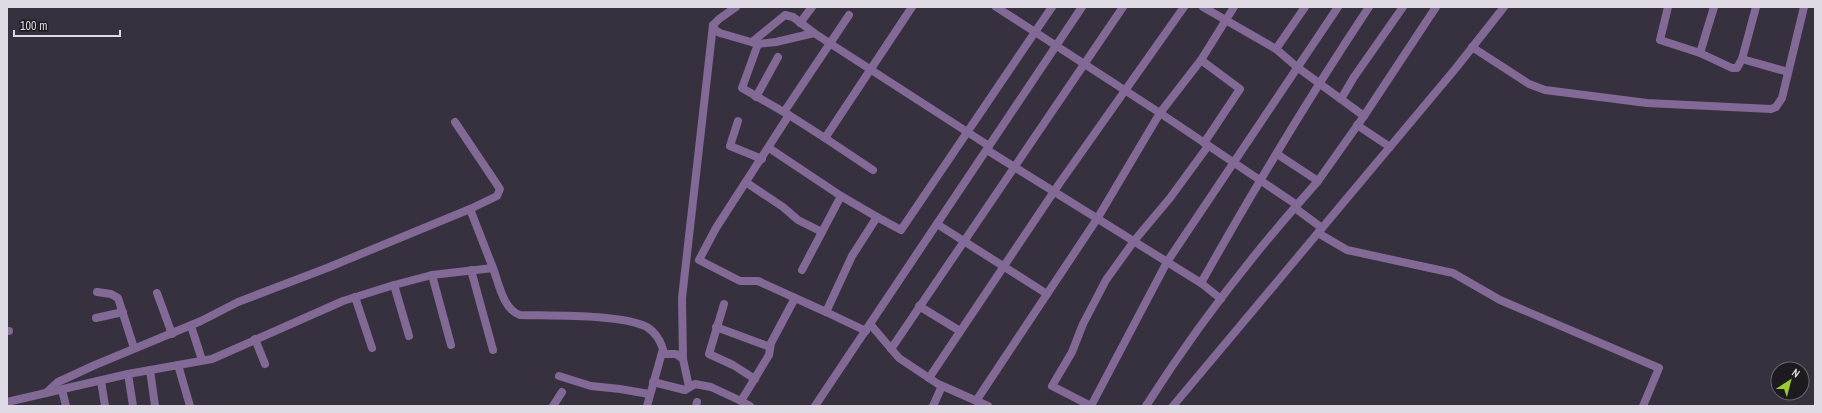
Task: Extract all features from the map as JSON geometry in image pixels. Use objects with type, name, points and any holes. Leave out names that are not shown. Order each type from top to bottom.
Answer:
[{"type":"street","points":[[689,387],[683,359],[682,298],[713,25],[719,18],[736,7]]},
{"type":"street","points":[[800,22],[812,7]]},
{"type":"street","points":[[825,138],[912,7]]},
{"type":"street","points":[[996,7],[1085,64],[1125,92],[1160,113],[1259,180],[1296,206],[1320,231],[1347,250],[1453,273],[1500,300],[1659,368],[1643,406]]},
{"type":"street","points":[[769,148],[841,196],[901,230],[1052,7]]},
{"type":"street","points":[[826,406],[817,403],[1082,7]]},
{"type":"street","points":[[891,349],[1123,7]]},
{"type":"street","points":[[928,378],[1054,192],[1184,7]]},
{"type":"street","points":[[1203,7],[1276,49],[1297,67],[1364,116]]},
{"type":"street","points":[[976,401],[1096,219],[1160,113],[1201,60],[1234,7]]},
{"type":"street","points":[[1276,49],[1305,7]]},
{"type":"street","points":[[1201,60],[1240,89],[1206,145],[1170,198],[1134,241],[1106,280],[1083,324],[1072,352],[1052,386],[1091,406],[1166,262],[1338,7]]},
{"type":"street","points":[[1201,283],[1259,180],[1277,154],[1319,82],[1369,7]]},
{"type":"street","points":[[1341,100],[1354,77],[1403,7]]},
{"type":"street","points":[[1146,406],[1175,360],[1221,299],[1318,180],[1364,116],[1436,7]]},
{"type":"street","points":[[1668,7],[1660,40],[1700,53],[1732,68],[1737,68],[1742,59],[1756,7]]},
{"type":"street","points":[[1700,53],[1714,7]]},
{"type":"street","points":[[1472,47],[1529,84],[1541,89],[1647,103],[1771,109],[1776,107],[1782,98],[1804,7]]},
{"type":"street","points":[[1173,406],[1390,147],[1472,47],[1501,8]]},
{"type":"street","points":[[873,170],[825,138],[742,88],[755,43],[786,15],[793,17],[814,33],[968,132],[1014,167],[1201,283],[1221,299]]},
{"type":"street","points":[[849,15],[786,114],[769,148],[716,228],[699,260],[740,281],[758,281],[826,312],[868,327],[891,349],[898,358],[928,378],[942,386],[988,406]]},
{"type":"street","points":[[713,25],[715,30],[720,33],[755,43],[776,42],[814,33]]},
{"type":"street","points":[[756,97],[778,57]]},
{"type":"street","points":[[1742,59],[1788,72]]},
{"type":"street","points":[[45,394],[58,382],[134,348],[191,326],[238,302],[327,268],[470,209],[497,196],[500,189],[456,122]]},
{"type":"street","points":[[738,122],[730,146],[762,159]]},
{"type":"street","points":[[1357,125],[1390,147]]},
{"type":"street","points":[[1277,154],[1318,180]]},
{"type":"street","points":[[747,183],[783,207],[798,220],[822,232]]},
{"type":"street","points":[[802,270],[841,196]]},
{"type":"street","points":[[470,209],[507,306],[513,313],[520,315],[607,318],[647,327],[660,340],[663,349],[647,406]]},
{"type":"street","points":[[826,312],[852,256],[877,217]]},
{"type":"street","points":[[937,224],[1047,294]]},
{"type":"street","points":[[7,402],[128,374],[212,359],[355,297],[394,284],[432,275],[493,268]]},
{"type":"street","points":[[471,270],[494,350]]},
{"type":"street","points":[[432,275],[450,345]]},
{"type":"street","points":[[394,284],[409,336]]},
{"type":"street","points":[[97,292],[115,295],[120,301],[134,348]]},
{"type":"street","points":[[157,293],[172,334]]},
{"type":"street","points":[[355,297],[372,348]]},
{"type":"street","points":[[741,401],[769,355],[771,343],[795,298]]},
{"type":"street","points":[[724,304],[709,354],[733,365],[755,379]]},
{"type":"street","points":[[919,306],[960,331]]},
{"type":"street","points":[[96,318],[123,312]]},
{"type":"street","points":[[191,326],[202,360]]},
{"type":"street","points":[[716,327],[770,348]]},
{"type":"street","points":[[255,340],[265,364]]},
{"type":"street","points":[[662,354],[676,354],[683,359]]},
{"type":"street","points":[[178,365],[190,406]]},
{"type":"street","points":[[150,370],[155,406]]},
{"type":"street","points":[[128,374],[133,406]]},
{"type":"street","points":[[559,376],[591,386],[650,394]]},
{"type":"street","points":[[101,381],[105,406]]},
{"type":"street","points":[[653,382],[685,390],[695,384],[711,386],[750,406]]},
{"type":"street","points":[[933,406],[942,386]]},
{"type":"street","points":[[62,390],[66,406]]},
{"type":"street","points":[[554,406],[562,392]]}]
